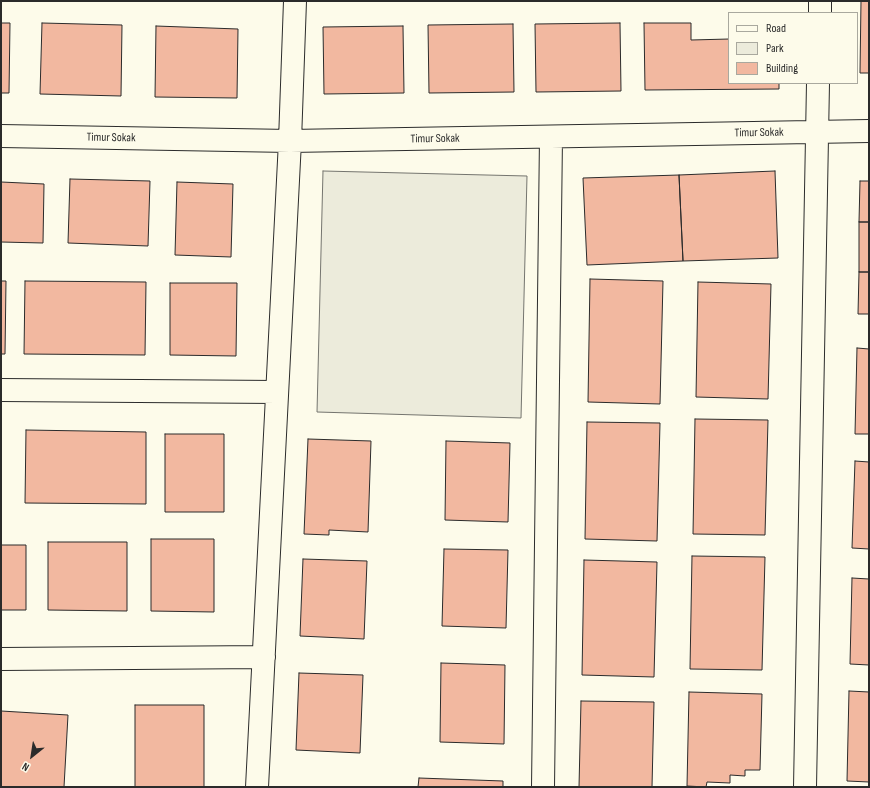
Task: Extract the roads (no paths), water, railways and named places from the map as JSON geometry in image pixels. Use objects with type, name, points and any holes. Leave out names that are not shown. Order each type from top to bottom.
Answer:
[{"type":"street","points":[[257,787],[290,141],[295,1]]},
{"type":"street","points":[[820,1],[820,12]]},
{"type":"street","points":[[805,787],[818,84]]},
{"type":"street","name":"Timur Sokak","points":[[1,136],[290,141],[869,131]]},
{"type":"street","points":[[543,787],[551,137]]},
{"type":"street","points":[[1,390],[277,392]]},
{"type":"street","points":[[1,659],[264,656]]}]
